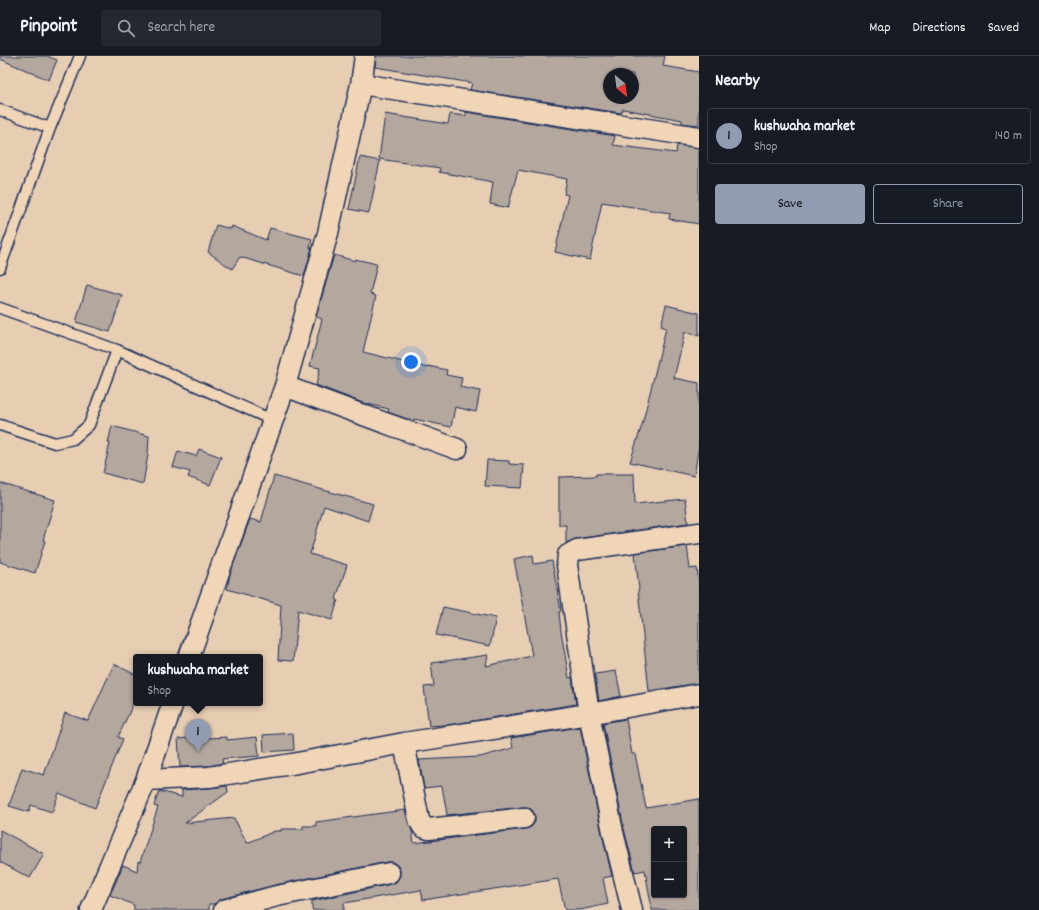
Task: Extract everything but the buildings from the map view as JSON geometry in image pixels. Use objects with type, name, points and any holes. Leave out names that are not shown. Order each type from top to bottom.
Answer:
[{"type":"street","points":[[190,654],[285,386],[328,233],[361,84],[365,56]]},
{"type":"street","points":[[361,84],[699,137]]},
{"type":"street","points":[[285,386],[379,422],[457,449]]},
{"type":"street","points":[[632,910],[613,832],[589,714],[567,565],[568,555],[577,550],[699,533]]},
{"type":"street","points":[[146,780],[209,777],[292,764],[404,743],[589,714],[699,694]]},
{"type":"street","points":[[91,910],[146,780],[172,706]]},
{"type":"street","points":[[404,743],[419,820],[423,827],[429,829],[524,818]]},
{"type":"street","points":[[224,910],[277,896],[389,873]]},
{"type":"lane","points":[[0,268],[50,128],[80,56]]},
{"type":"lane","points":[[0,110],[50,128]]},
{"type":"lane","points":[[0,308],[117,350],[272,420]]},
{"type":"lane","points":[[0,426],[55,443],[73,439],[89,425],[117,350]]},
{"type":"place","name":"kushwaha market","points":[[198,752]]}]
